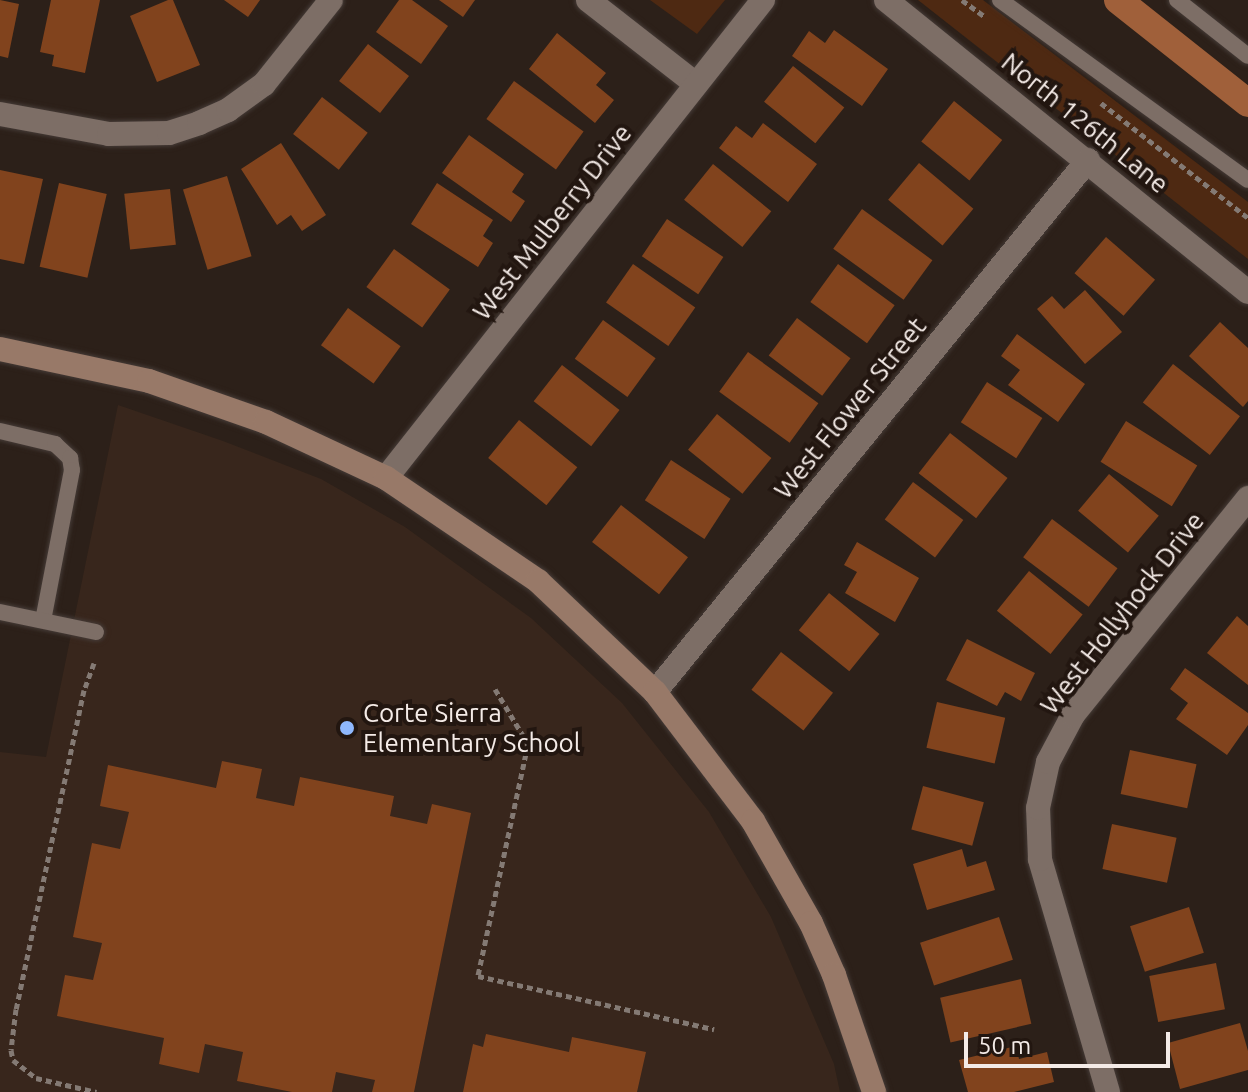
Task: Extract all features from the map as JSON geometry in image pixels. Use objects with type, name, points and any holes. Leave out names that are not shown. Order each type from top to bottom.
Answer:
[{"type":"street","points":[[0,114],[109,134],[169,133],[228,110],[264,84],[331,0]]},
{"type":"street","points":[[588,0],[696,84]]},
{"type":"street","name":"West Mulberry Drive","points":[[386,478],[763,0]]},
{"type":"street","name":"North 126th Lane","points":[[886,0],[1248,292]]},
{"type":"street","name":"West Flower Street","points":[[655,692],[1088,160]]},
{"type":"street","points":[[0,349],[180,390],[293,433],[386,478],[538,581],[655,692],[753,821],[811,923],[841,991],[874,1092]]},
{"type":"street","name":"West Hollyhock Drive","points":[[1108,1092],[1040,859],[1038,808],[1048,762],[1073,715],[1248,498]]},
{"type":"lane","points":[[1000,0],[1248,180]]},
{"type":"lane","points":[[1177,0],[1248,56]]},
{"type":"lane","points":[[0,431],[55,444],[70,458],[72,470],[43,620]]},
{"type":"lane","points":[[0,612],[96,632]]},
{"type":"path","points":[[962,0],[989,19]]},
{"type":"path","points":[[1091,96],[1248,218]]},
{"type":"path","points":[[94,663],[84,690],[19,993],[11,1050],[13,1060],[36,1078],[96,1092]]},
{"type":"path","points":[[495,689],[528,744],[478,976],[714,1029]]},
{"type":"shaded area","points":[[650,0],[725,0],[697,34]]},
{"type":"shaded area","points":[[918,0],[983,0],[1248,202],[1248,259]]},
{"type":"shaded area","name":"Corte Sierra Elementary School","points":[[118,405],[321,479],[405,527],[531,618],[622,703],[709,812],[771,917],[834,1064],[840,1092],[0,1092],[0,752],[46,757]]},
{"type":"building","points":[[0,0],[19,4],[8,58],[0,56]]},
{"type":"building","points":[[51,0],[100,0],[85,73],[52,66],[54,55],[40,52]]},
{"type":"building","points":[[173,0],[200,65],[157,82],[130,16]]},
{"type":"building","points":[[224,0],[260,0],[248,17]]},
{"type":"building","points":[[399,0],[412,0],[448,26],[421,64],[376,32]]},
{"type":"building","points":[[439,0],[475,0],[463,17]]},
{"type":"building","points":[[834,30],[888,69],[862,106],[792,56],[809,31],[825,43]]},
{"type":"building","points":[[557,33],[606,73],[596,85],[614,100],[595,123],[529,69]]},
{"type":"building","points":[[368,44],[409,76],[380,113],[339,81]]},
{"type":"building","points":[[793,66],[844,108],[815,143],[764,102]]},
{"type":"building","points":[[514,81],[584,132],[556,170],[486,119]]},
{"type":"building","points":[[322,97],[368,133],[339,170],[293,134]]},
{"type":"building","points":[[954,101],[1002,140],[969,180],[921,141]]},
{"type":"building","points":[[763,123],[817,164],[788,202],[719,148],[736,126],[752,138]]},
{"type":"building","points":[[469,135],[524,174],[512,192],[525,201],[511,222],[442,173]]},
{"type":"building","points":[[281,143],[326,215],[302,231],[291,215],[277,225],[241,169]]},
{"type":"building","points":[[919,163],[973,209],[943,245],[888,200]]},
{"type":"building","points":[[713,164],[771,211],[742,247],[684,200]]},
{"type":"building","points":[[0,170],[43,179],[24,264],[0,259]]},
{"type":"building","points":[[227,176],[252,256],[208,270],[183,189]]},
{"type":"building","points":[[59,183],[107,194],[87,278],[40,267]]},
{"type":"building","points":[[437,183],[493,220],[483,236],[493,243],[478,267],[411,224]]},
{"type":"building","points":[[170,189],[176,245],[130,250],[124,194]]},
{"type":"building","points":[[862,209],[932,260],[904,300],[833,249]]},
{"type":"building","points":[[667,219],[723,257],[698,294],[642,256]]},
{"type":"building","points":[[1106,237],[1155,280],[1124,316],[1075,273]]},
{"type":"building","points":[[394,249],[450,290],[422,328],[366,287]]},
{"type":"building","points":[[633,264],[695,308],[668,346],[606,303]]},
{"type":"building","points":[[838,264],[895,305],[867,343],[810,302]]},
{"type":"building","points":[[1085,290],[1122,332],[1085,364],[1037,309],[1052,296],[1064,309]]},
{"type":"building","points":[[348,308],[401,346],[374,383],[321,345]]},
{"type":"building","points":[[797,318],[851,358],[822,396],[769,356]]},
{"type":"building","points":[[603,320],[656,358],[627,397],[575,359]]},
{"type":"building","points":[[1220,322],[1248,348],[1248,401],[1243,407],[1189,356]]},
{"type":"building","points":[[1017,334],[1085,384],[1058,422],[1008,385],[1020,370],[1001,356]]},
{"type":"building","points":[[748,352],[818,403],[790,443],[719,392]]},
{"type":"building","points":[[1173,364],[1240,416],[1210,455],[1143,403]]},
{"type":"building","points":[[562,365],[620,410],[591,446],[534,401]]},
{"type":"building","points":[[987,382],[1042,418],[1016,458],[961,422]]},
{"type":"building","points":[[717,414],[771,458],[742,494],[688,450]]},
{"type":"building","points":[[519,420],[577,467],[546,505],[488,458]]},
{"type":"building","points":[[1126,421],[1197,466],[1172,506],[1101,462]]},
{"type":"building","points":[[950,433],[1008,478],[976,518],[919,473]]},
{"type":"building","points":[[671,460],[731,499],[704,539],[645,500]]},
{"type":"building","points":[[1109,474],[1159,516],[1128,553],[1078,511]]},
{"type":"building","points":[[913,482],[963,520],[935,557],[885,520]]},
{"type":"building","points":[[621,505],[688,557],[659,594],[592,542]]},
{"type":"building","points":[[1052,519],[1117,568],[1089,607],[1023,557]]},
{"type":"building","points":[[857,542],[919,578],[895,622],[845,593],[857,572],[844,565]]},
{"type":"building","points":[[1029,571],[1083,614],[1051,654],[997,611]]},
{"type":"building","points":[[829,593],[880,634],[849,671],[799,630]]},
{"type":"building","points":[[1237,616],[1248,626],[1248,685],[1207,653]]},
{"type":"building","points":[[967,639],[1035,673],[1021,701],[1005,692],[997,706],[946,680]]},
{"type":"building","points":[[781,652],[833,693],[803,730],[751,690]]},
{"type":"building","points":[[1185,668],[1248,713],[1248,725],[1227,755],[1176,719],[1188,703],[1170,689]]},
{"type":"building","points":[[937,702],[1005,718],[995,764],[926,748]]},
{"type":"building","points":[[1130,750],[1197,764],[1187,808],[1121,794]]},
{"type":"building","points":[[222,761],[262,769],[256,798],[294,806],[300,777],[394,796],[390,816],[427,824],[432,804],[471,813],[414,1092],[372,1092],[375,1080],[336,1072],[332,1092],[292,1092],[237,1081],[243,1052],[205,1044],[199,1073],[159,1064],[164,1038],[57,1016],[65,975],[93,980],[102,943],[73,937],[92,843],[120,849],[129,812],[100,806],[108,765],[216,788]]},
{"type":"building","points":[[923,786],[984,802],[972,846],[911,829]]},
{"type":"building","points":[[1112,824],[1177,838],[1167,883],[1102,869]]},
{"type":"building","points":[[962,849],[967,867],[986,861],[995,890],[927,910],[913,864]]},
{"type":"building","points":[[1189,907],[1204,953],[1145,972],[1130,926]]},
{"type":"building","points":[[999,917],[1013,960],[934,985],[920,943]]},
{"type":"building","points":[[1216,963],[1225,1009],[1158,1022],[1149,976]]},
{"type":"building","points":[[1021,979],[1031,1024],[950,1042],[940,998]]},
{"type":"building","points":[[1240,1023],[1248,1051],[1248,1070],[1180,1089],[1168,1043]]},
{"type":"building","points":[[486,1034],[569,1052],[572,1037],[646,1052],[637,1092],[463,1092],[473,1044],[483,1047]]},
{"type":"building","points":[[1016,1046],[1019,1059],[1047,1052],[1054,1082],[1014,1092],[968,1092],[959,1060]]},
{"type":"waterway","points":[[1118,0],[1248,103]]},
{"type":"place","name":"Corte Sierra Elementary School","points":[[347,728]]}]
